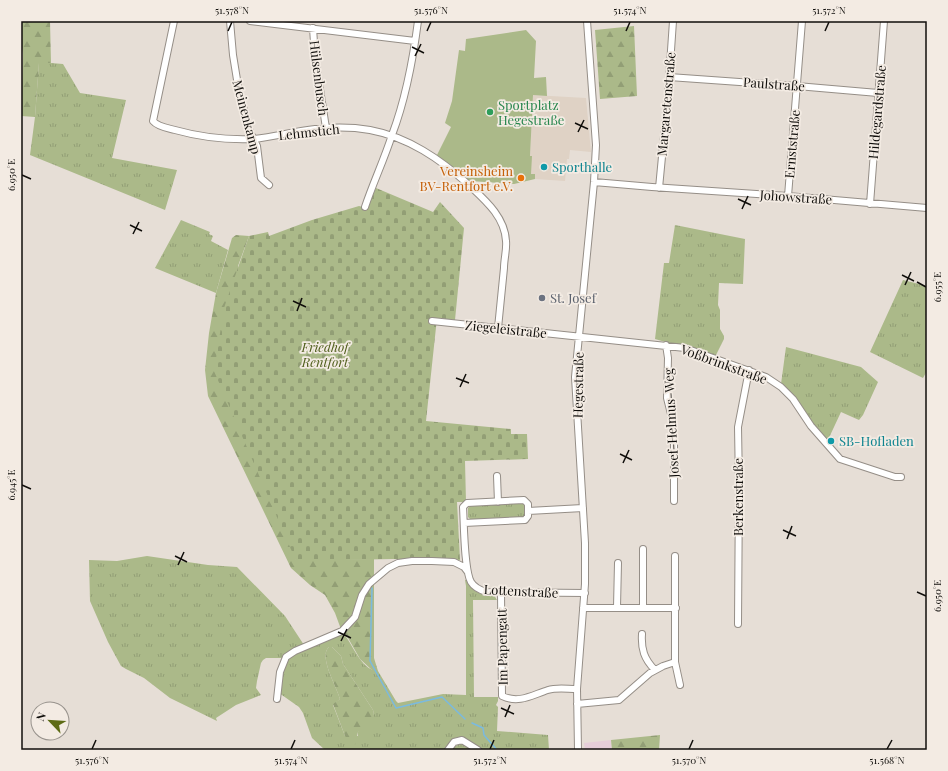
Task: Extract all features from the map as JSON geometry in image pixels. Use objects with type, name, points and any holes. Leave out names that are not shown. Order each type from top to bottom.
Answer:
[{"type":"street","name":"Lehmstich","points":[[174,21],[162,74],[154,123],[159,126],[202,136],[226,139],[254,138],[326,128],[360,129],[392,136],[437,158],[485,200],[499,217],[506,240],[498,328]]},
{"type":"street","name":"Meinenkamp","points":[[230,21],[233,55],[239,92],[250,132],[257,146],[261,178],[269,185]]},
{"type":"street","points":[[250,21],[415,41]]},
{"type":"street","points":[[365,208],[392,136],[407,89],[418,21]]},
{"type":"street","name":"Hegestraße","points":[[578,750],[577,689],[585,593],[585,543],[575,377],[594,182],[596,145],[587,21]]},
{"type":"street","name":"Margaretenstraße","points":[[659,188],[673,21]]},
{"type":"street","name":"Ernststraße","points":[[788,196],[802,21]]},
{"type":"street","name":"Hildegardstraße","points":[[870,204],[884,21]]},
{"type":"street","name":"Hülsenbusch","points":[[313,28],[315,57],[326,128]]},
{"type":"street","name":"Paulstraße","points":[[669,77],[878,93]]},
{"type":"street","name":"Johowstraße","points":[[594,182],[927,208]]},
{"type":"street","name":"Ziegeleistraße","points":[[432,321],[579,336]]},
{"type":"street","name":"Voßbrinkstraße","points":[[579,336],[685,348],[766,377],[781,387],[793,399],[811,426],[840,459],[895,477],[901,477]]},
{"type":"street","name":"Josef-Helmus-Weg","points":[[666,345],[668,358],[667,398],[672,418],[674,441],[674,501]]},
{"type":"street","name":"Berkenstraße","points":[[738,624],[738,427],[749,370]]},
{"type":"street","points":[[497,476],[498,502]]},
{"type":"street","name":"Lottenstraße","points":[[528,510],[528,504],[524,500],[467,503],[463,507],[467,571],[470,581],[477,588],[486,592],[585,593]]},
{"type":"street","points":[[464,523],[525,520],[528,516],[528,510],[583,508]]},
{"type":"street","points":[[643,549],[643,607]]},
{"type":"street","points":[[676,556],[675,662],[680,685]]},
{"type":"street","points":[[277,699],[280,672],[286,657],[295,651],[342,631],[355,617],[362,595],[369,584],[388,568],[398,563],[432,561],[454,562],[464,567],[467,571]]},
{"type":"street","points":[[617,607],[618,563]]},
{"type":"street","name":"Im Papengatt","points":[[501,592],[502,696],[508,699],[527,698],[558,688],[577,689]]},
{"type":"street","points":[[583,608],[676,608]]},
{"type":"street","points":[[642,634],[641,642],[643,652],[652,672]]},
{"type":"street","points":[[577,704],[619,700],[652,672],[675,662]]},
{"type":"street","points":[[448,750],[454,742],[462,740],[478,750]]},
{"type":"shaded area","points":[[533,95],[586,98],[591,152],[570,150],[569,159],[567,159],[565,181],[535,179],[535,174],[531,174],[530,156]]},
{"type":"shaded area","points":[[611,740],[612,750],[585,750],[584,743]]},
{"type":"green space","points":[[21,21],[50,21],[51,63],[39,63],[35,117],[21,116],[23,54],[21,41]]},
{"type":"green space","points":[[634,26],[637,96],[600,99],[595,30]]},
{"type":"green space","name":"Sportplatz Hegestraße","points":[[526,30],[536,41],[534,78],[546,77],[547,96],[533,95],[530,156],[532,156],[531,174],[535,174],[535,179],[514,184],[467,180],[437,155],[451,127],[445,123],[452,101],[459,50],[465,51],[466,39]]},
{"type":"green space","points":[[39,62],[63,64],[80,93],[126,100],[112,158],[177,170],[165,210],[30,155],[35,117]]},
{"type":"green space","name":"Friedhof Rentfort","points":[[376,188],[433,212],[440,202],[464,228],[455,320],[437,318],[426,421],[511,429],[511,434],[527,434],[528,459],[465,461],[466,502],[457,502],[460,560],[393,559],[296,561],[214,371],[224,308],[249,236],[268,232],[269,236],[312,220],[359,206],[367,208]]},
{"type":"green space","points":[[181,220],[210,232],[209,234],[213,236],[211,241],[228,250],[216,293],[155,268]]},
{"type":"green space","points":[[675,225],[745,239],[743,284],[719,283],[718,305],[720,310],[720,329],[724,339],[716,355],[713,356],[655,339],[664,263],[669,263]]},
{"type":"green space","points":[[236,235],[249,236],[238,266],[296,560],[374,559],[374,658],[378,671],[373,671],[360,659],[348,638],[342,632],[335,613],[325,595],[310,585],[291,568],[208,396],[205,370],[209,333],[216,293],[232,238]]},
{"type":"green space","points":[[903,280],[927,286],[927,371],[923,378],[870,352]]},
{"type":"green space","points":[[786,347],[861,367],[878,382],[863,415],[859,420],[841,412],[827,442],[781,384]]},
{"type":"green space","points":[[520,503],[525,507],[525,515],[523,518],[471,520],[468,517],[468,508],[470,506]]},
{"type":"green space","points":[[147,556],[208,565],[237,567],[285,616],[304,645],[282,658],[266,658],[263,660],[261,663],[256,688],[261,695],[236,705],[216,718],[217,721],[170,698],[144,678],[121,666],[108,642],[90,601],[89,560],[117,561]]},
{"type":"green space","points":[[465,580],[474,590],[485,595],[494,595],[497,600],[473,600],[474,697],[498,697],[496,705],[498,707],[497,731],[548,735],[549,750],[481,750],[459,737],[455,738],[446,750],[325,750],[312,738],[303,713],[299,707],[279,693],[282,673],[292,655],[342,632],[366,666],[378,671],[398,703],[443,694],[466,695]],"holes":[[[329,647],[332,647],[341,656],[343,664],[373,710],[374,715],[358,732],[358,736],[345,736],[333,705],[340,699],[327,664],[326,651]]]},
{"type":"green space","points":[[329,647],[332,647],[341,656],[343,664],[373,710],[373,722],[366,729],[358,732],[355,745],[353,745],[345,736],[333,704],[340,699],[327,664],[326,651]]},
{"type":"green space","points":[[660,735],[659,750],[612,750],[611,740]]},
{"type":"green space","points":[[460,744],[474,750],[451,750],[453,747]]},
{"type":"waterway","points":[[372,588],[370,661],[396,708],[442,697],[465,719]]},
{"type":"waterway","points":[[472,723],[483,728],[484,735],[497,750]]},
{"type":"place","name":"Sportplatz Hegestraße","points":[[490,112]]},
{"type":"place","name":"Sporthalle","points":[[544,167]]},
{"type":"place","name":"Vereinsheim BV-Rentfort e.V.","points":[[521,178]]},
{"type":"place","name":"St. Josef","points":[[542,298]]},
{"type":"place","name":"SB-Hofladen","points":[[831,441]]}]
